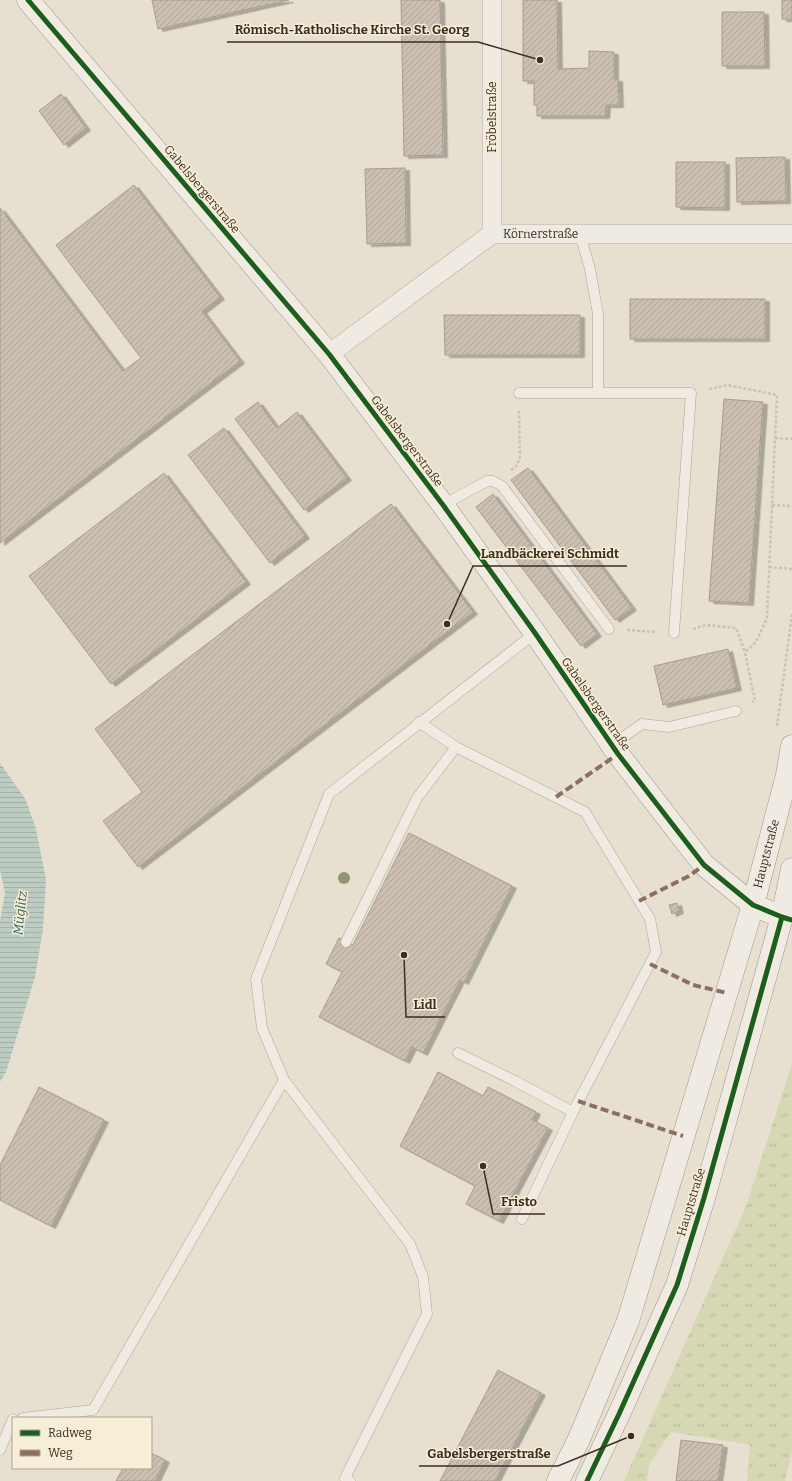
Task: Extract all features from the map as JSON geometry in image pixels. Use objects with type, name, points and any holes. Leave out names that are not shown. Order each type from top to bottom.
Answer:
[{"type":"main road","name":"Gabelsbergerstraße","points":[[33,1],[329,354],[443,505],[535,633],[612,745],[704,865],[753,905],[787,919]]},
{"type":"main road","name":"Hauptstraße","points":[[558,1481],[579,1439],[628,1321],[753,905],[787,775],[792,746]]},
{"type":"main road","name":"Hauptstraße","points":[[587,1481],[620,1414],[677,1285],[787,919],[792,869]]},
{"type":"street","name":"Fröbelstraße","points":[[492,0],[492,234]]},
{"type":"street","name":"Körnerstraße","points":[[329,354],[492,234],[792,234]]},
{"type":"lane","points":[[580,234],[590,269],[598,314],[598,393]]},
{"type":"lane","points":[[519,393],[691,393],[674,633]]},
{"type":"lane","points":[[443,505],[486,481],[494,481],[502,486],[609,629]]},
{"type":"lane","points":[[350,1481],[345,1478],[427,1314],[423,1277],[410,1244],[284,1080],[262,1028],[256,979],[329,794],[419,722],[535,633]]},
{"type":"lane","points":[[612,745],[642,724],[669,727],[736,711]]},
{"type":"lane","points":[[419,722],[456,747],[585,812],[650,919],[656,952],[573,1112],[522,1219]]},
{"type":"lane","points":[[346,942],[416,798],[456,747]]},
{"type":"lane","points":[[458,1053],[573,1112]]},
{"type":"lane","points":[[32,1417],[94,1410],[284,1080]]},
{"type":"lane","points":[[0,1450],[12,1422]]},
{"type":"path","points":[[691,393],[728,385],[777,395],[766,618],[756,642],[746,652]]},
{"type":"path","points":[[494,481],[516,466],[520,459],[519,393]]},
{"type":"path","points":[[775,438],[792,439]]},
{"type":"path","points":[[772,505],[792,506]]},
{"type":"path","points":[[769,567],[792,569]]},
{"type":"path","points":[[609,629],[674,633],[706,626],[736,628],[746,652],[755,701],[736,711]]},
{"type":"green space","points":[[792,1064],[792,1451],[785,1481],[747,1481],[750,1445],[671,1432],[649,1465],[647,1481],[624,1481],[746,1206]]},
{"type":"water","name":"Müglitz","points":[[0,763],[26,800],[36,829],[46,879],[43,929],[35,977],[6,1072],[0,1082],[0,921],[5,893],[0,870]]},
{"type":"building","points":[[152,0],[289,0],[158,29]]},
{"type":"building","points":[[401,0],[440,0],[443,155],[404,156]]},
{"type":"building","points":[[523,0],[557,0],[558,69],[589,68],[589,51],[614,52],[614,79],[618,79],[619,105],[606,105],[605,116],[537,116],[537,105],[534,105],[534,81],[523,81]]},
{"type":"building","points":[[782,0],[792,0],[792,19],[782,19]]},
{"type":"building","points":[[722,12],[764,12],[765,66],[722,66]]},
{"type":"building","points":[[61,94],[86,128],[64,145],[39,111]]},
{"type":"building","points":[[785,157],[786,201],[737,202],[736,158]]},
{"type":"building","points":[[676,162],[725,162],[725,208],[676,207]]},
{"type":"building","points":[[405,168],[406,243],[367,244],[365,169]]},
{"type":"building","points":[[134,185],[220,297],[202,311],[240,361],[0,543],[0,208],[123,371],[141,358],[56,245]]},
{"type":"building","points":[[630,299],[765,299],[765,339],[630,339]]},
{"type":"building","points":[[444,315],[580,315],[580,355],[445,355]]},
{"type":"building","points":[[724,399],[763,402],[749,603],[709,601]]},
{"type":"building","points":[[258,402],[277,428],[297,412],[347,478],[304,510],[235,419]]},
{"type":"building","points":[[224,428],[305,536],[270,563],[188,455]]},
{"type":"building","points":[[528,468],[632,608],[615,620],[511,480]]},
{"type":"building","points":[[164,473],[246,582],[111,684],[29,576]]},
{"type":"building","points":[[493,494],[597,634],[581,646],[476,507]]},
{"type":"building","points":[[391,504],[473,612],[138,867],[103,821],[142,792],[95,729]]},
{"type":"building","points":[[728,649],[737,688],[663,705],[654,666]]},
{"type":"building","points":[[409,833],[512,886],[464,982],[460,980],[423,1053],[412,1047],[405,1061],[319,1017],[342,972],[326,964],[339,938],[353,945]]},
{"type":"building","points":[[677,903],[679,911],[672,914],[669,905]]},
{"type":"building","points":[[438,1072],[483,1096],[488,1087],[536,1112],[532,1120],[548,1128],[499,1221],[466,1204],[475,1186],[400,1146]]},
{"type":"building","points":[[39,1087],[104,1120],[51,1226],[0,1200],[0,1165]]},
{"type":"building","points":[[498,1370],[541,1393],[495,1481],[440,1481]]},
{"type":"building","points":[[681,1440],[723,1445],[718,1481],[676,1481]]},
{"type":"building","points":[[152,1454],[165,1460],[155,1481],[116,1481],[122,1469],[152,1469]]},
{"type":"marked path","points":[[556,797],[618,754]]},
{"type":"marked path","points":[[639,901],[689,876],[704,865]]},
{"type":"marked path","points":[[650,964],[693,985],[727,993]]},
{"type":"marked path","points":[[578,1101],[683,1136]]},
{"type":"cycle path","points":[[28,0],[329,354],[443,505],[535,633],[618,754],[704,865],[753,905],[792,920]]},
{"type":"cycle path","points":[[587,1481],[677,1285],[704,1198],[782,917]]},
{"type":"place","name":"Römisch-Katholische Kirche St. Georg","points":[[540,60]]},
{"type":"place","name":"Landbäckerei Schmidt","points":[[447,624]]},
{"type":"place","name":"Lidl","points":[[404,955]]},
{"type":"place","name":"Fristo","points":[[483,1166]]},
{"type":"place","name":"Gabelsbergerstraße","points":[[631,1436]]}]
